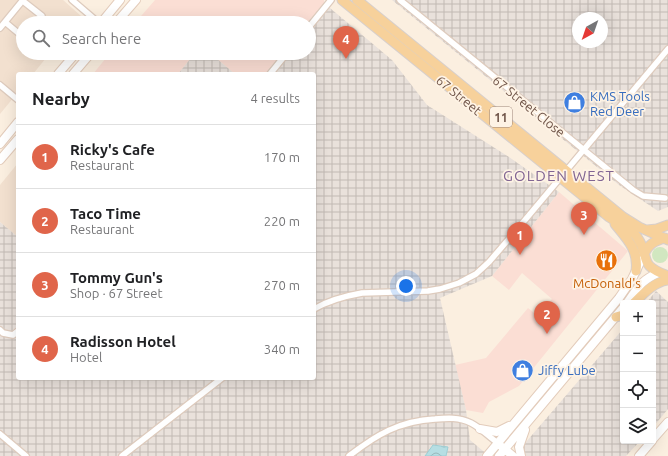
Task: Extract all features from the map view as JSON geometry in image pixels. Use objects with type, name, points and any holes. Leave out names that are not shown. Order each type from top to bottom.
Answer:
[{"type":"main road","points":[[106,16],[120,0]]},
{"type":"main road","points":[[122,16],[136,0]]},
{"type":"main road","name":"67 Street","points":[[342,0],[564,174],[639,227],[667,238]]},
{"type":"main road","name":"67 Street","points":[[357,0],[564,174],[609,217],[632,232],[637,238],[649,267],[658,273]]},
{"type":"main road","points":[[60,72],[70,60]]},
{"type":"main road","points":[[75,72],[85,60]]},
{"type":"main road","points":[[0,144],[16,124]]},
{"type":"main road","points":[[0,160],[16,141]]},
{"type":"main road","points":[[609,217],[634,248],[637,263],[636,271]]},
{"type":"main road","points":[[647,230],[657,229],[668,225]]},
{"type":"main road","points":[[487,456],[619,298],[636,271],[648,246],[652,243],[667,238]]},
{"type":"main road","points":[[629,300],[640,284],[647,278],[668,268]]},
{"type":"main road","points":[[658,273],[668,276]]},
{"type":"main road","points":[[637,300],[654,285],[668,280]]},
{"type":"main road","points":[[499,456],[620,316]]},
{"type":"main road","points":[[480,429],[498,432],[516,422]]},
{"type":"main road","points":[[656,436],[668,422]]},
{"type":"main road","points":[[521,456],[519,447],[521,438],[528,423]]},
{"type":"main road","points":[[498,444],[513,456]]},
{"type":"main road","points":[[639,456],[649,444]]},
{"type":"street","points":[[0,28],[23,0],[42,16]]},
{"type":"street","points":[[72,0],[91,16]]},
{"type":"street","points":[[316,18],[331,0]]},
{"type":"street","name":"67 Street Close","points":[[400,0],[637,193],[643,196],[665,198]]},
{"type":"street","points":[[5,22],[16,31]]},
{"type":"street","points":[[316,308],[331,300],[351,294],[428,291],[449,287],[469,278],[488,262],[584,151],[668,49]]},
{"type":"street","points":[[272,72],[281,60]]},
{"type":"street","points":[[0,85],[16,98]]},
{"type":"street","points":[[0,330],[3,333],[13,335],[16,333]]},
{"type":"street","points":[[122,456],[219,380]]},
{"type":"street","points":[[349,456],[371,440],[394,427],[419,420],[454,418],[466,421],[480,429],[498,444]]},
{"type":"street","points":[[0,434],[26,456]]},
{"type":"shaded area","points":[[0,0],[63,0],[81,16],[16,16],[16,60],[44,60],[35,72],[16,72],[16,94],[0,114]]},
{"type":"shaded area","points":[[155,0],[324,0],[324,3],[313,16],[141,16]]},
{"type":"shaded area","points":[[392,0],[668,0],[668,207],[658,211],[619,185]]},
{"type":"shaded area","points":[[324,3],[392,60],[427,105],[509,157],[559,192],[492,276],[440,298],[466,410],[470,440],[489,456],[0,456],[0,222],[16,235],[16,380],[316,380],[316,72],[267,72],[276,60],[316,60],[316,16],[313,16]]},
{"type":"shaded area","points":[[104,60],[189,60],[180,72],[95,72]]},
{"type":"shaded area","points":[[189,60],[218,60],[233,72],[180,72]]},
{"type":"shaded area","points":[[218,60],[276,60],[267,72],[233,72]]},
{"type":"shaded area","points":[[16,165],[16,235],[0,222],[0,185]]},
{"type":"shaded area","points":[[559,192],[628,251],[519,386],[489,402],[483,413],[466,410],[455,365],[486,358],[528,308],[538,316],[552,299],[522,273],[509,290],[492,276]]},
{"type":"shaded area","points":[[656,291],[668,302],[668,409],[656,423],[656,300],[648,300]]},
{"type":"shaded area","points":[[620,332],[620,444],[637,444],[626,456],[514,456]]},
{"type":"green space","points":[[657,247],[663,247],[668,252],[666,261],[663,263],[657,263],[652,258],[652,252]]},
{"type":"water","points":[[433,445],[448,447],[446,456],[425,456]]},
{"type":"place","name":"Radisson Hotel","points":[[346,59]]},
{"type":"place","name":"KMS Tools Red Deer","points":[[575,103]]},
{"type":"place","name":"Tommy Gun's","points":[[584,235]]},
{"type":"place","name":"Ricky's Cafe","points":[[520,255]]},
{"type":"place","name":"McDonald's","points":[[607,261]]},
{"type":"place","name":"Taco Time","points":[[547,334]]},
{"type":"place","name":"Jiffy Lube","points":[[523,370]]},
{"type":"district","name":"GOLDEN WEST","points":[[559,175]]}]
